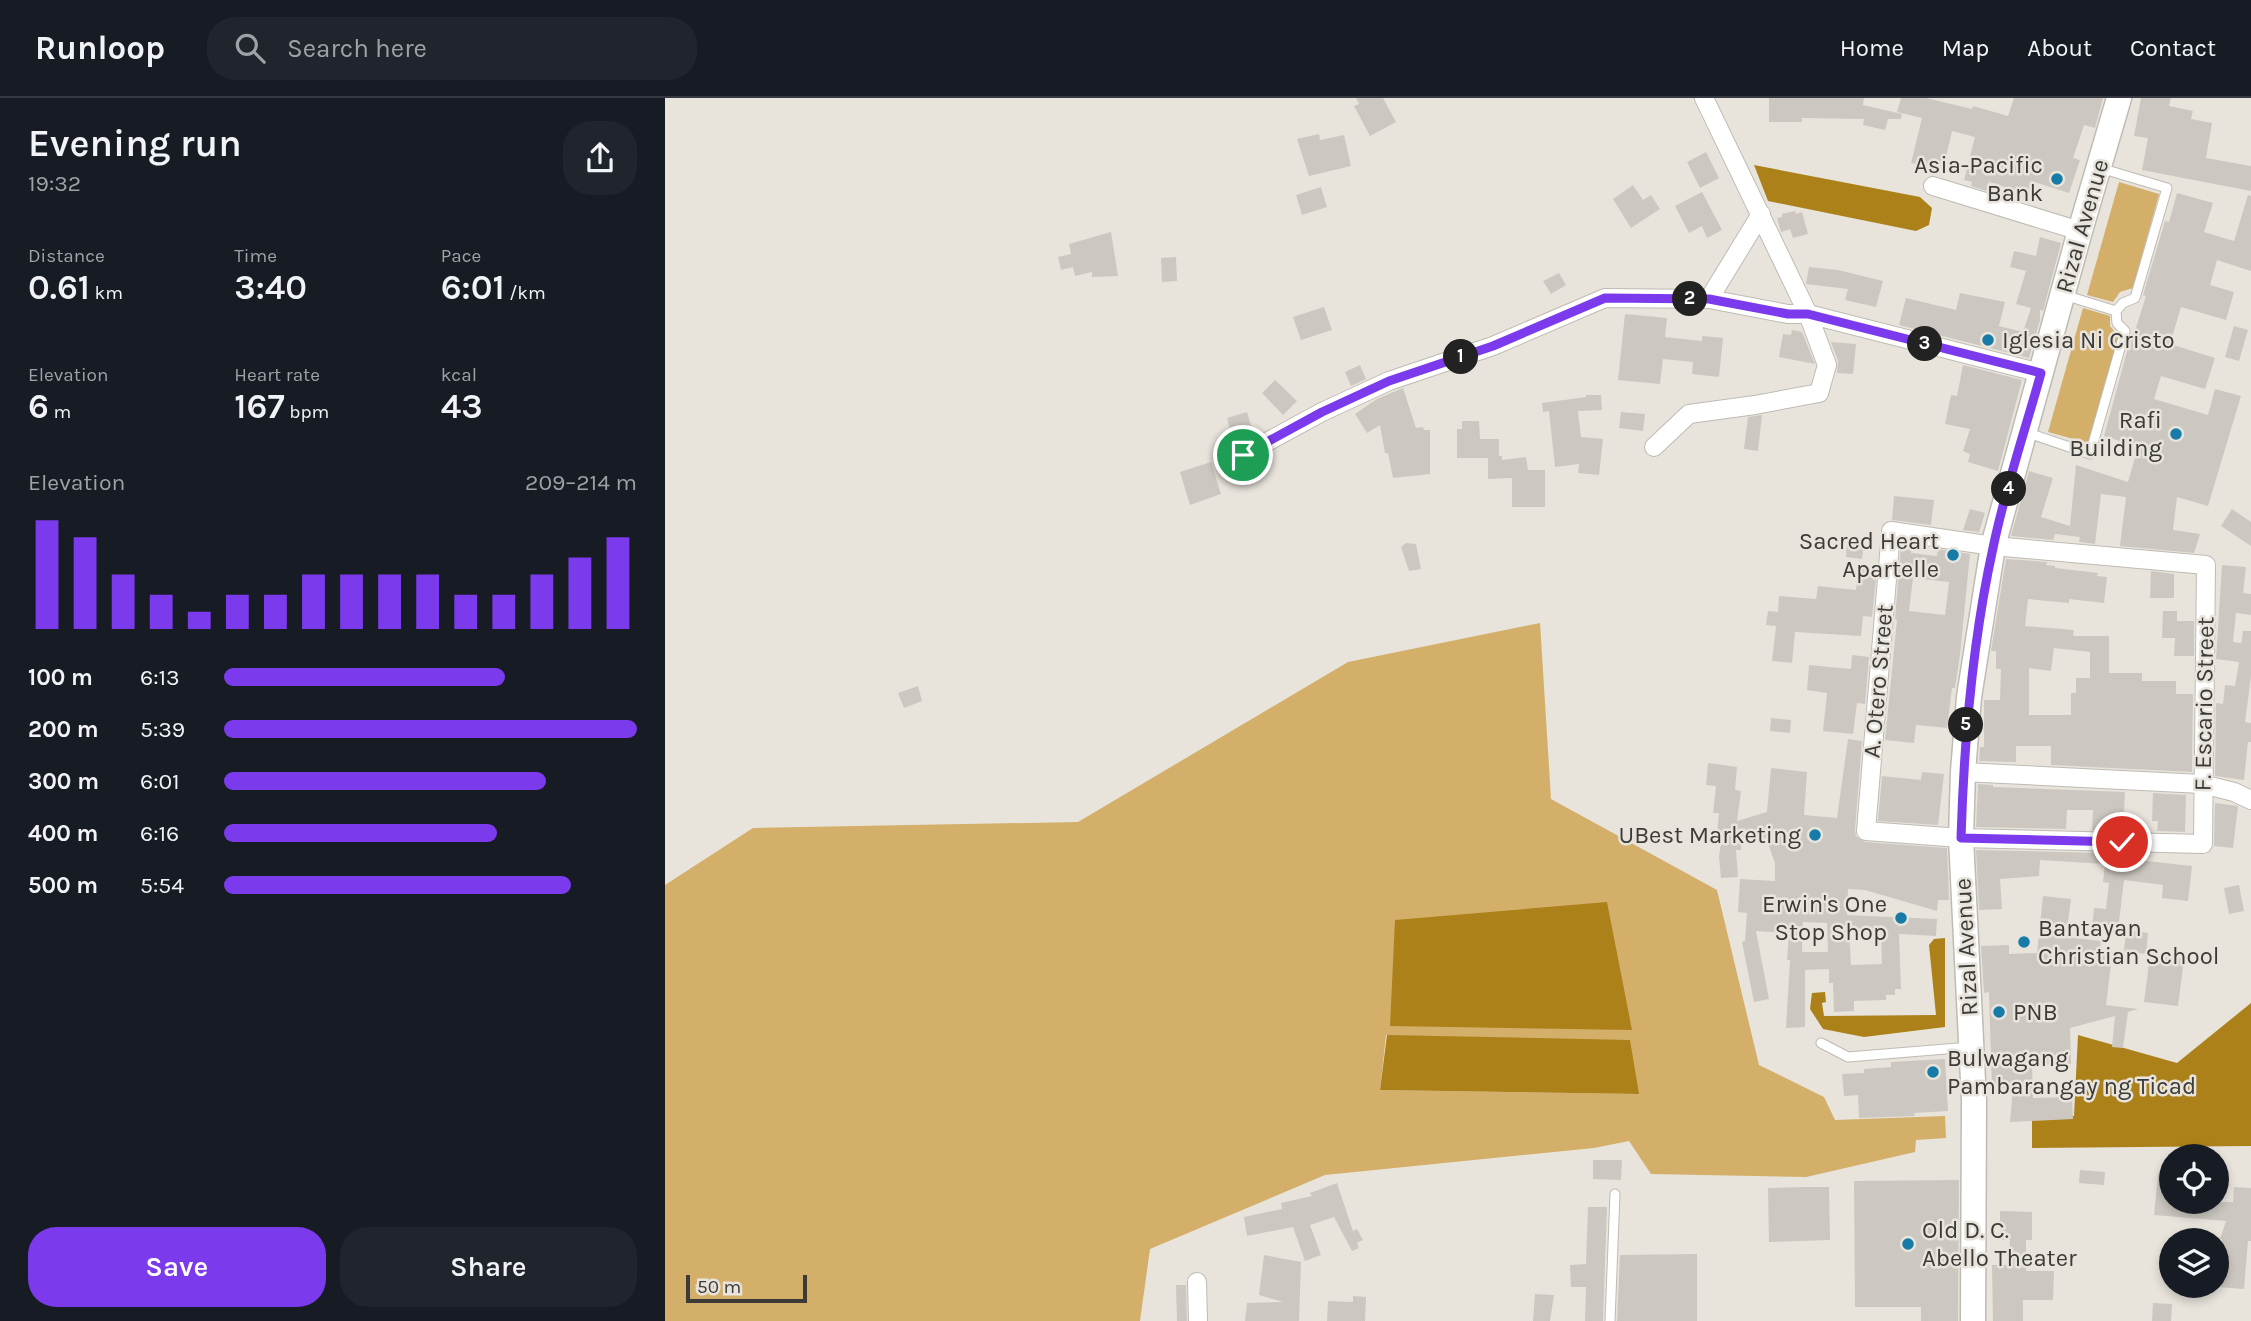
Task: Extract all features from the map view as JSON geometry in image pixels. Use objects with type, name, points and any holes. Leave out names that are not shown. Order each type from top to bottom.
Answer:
[{"type":"main road","name":"Rizal Avenue","points":[[1973,1321],[1974,1101],[1961,838],[1969,697],[1993,546],[2119,98]]},
{"type":"street","points":[[1654,447],[1689,414],[1819,393],[1827,365],[1808,314],[1704,98]]},
{"type":"street","points":[[1933,186],[2080,231]]},
{"type":"street","points":[[1709,299],[1761,214]]},
{"type":"street","points":[[1243,455],[1322,412],[1389,381],[1493,346],[1605,298],[1709,299],[1788,314],[1808,314],[2041,373]]},
{"type":"street","name":"A. Otero Street","points":[[1961,838],[1866,831],[1891,531],[1993,546]]},
{"type":"street","name":"F. Escario Street","points":[[1961,838],[2203,844],[2206,565],[1993,546]]},
{"type":"street","points":[[1963,772],[2202,784],[2234,792],[2251,800]]},
{"type":"street","points":[[1197,1282],[1198,1321]]},
{"type":"lane","points":[[2024,432],[2090,454],[2125,331],[2117,323],[2116,311],[2123,303],[2135,298],[2167,188],[2099,167]]},
{"type":"lane","points":[[2063,295],[2116,311]]},
{"type":"lane","points":[[1821,1043],[1847,1057],[1971,1047]]},
{"type":"lane","points":[[1611,1321],[1615,1194]]},
{"type":"shaded area","points":[[1754,165],[1920,197],[1932,208],[1929,225],[1916,231],[1768,201]]},
{"type":"shaded area","points":[[2119,182],[2159,194],[2133,288],[2120,292],[2113,302],[2087,295]]},
{"type":"shaded area","points":[[2083,308],[2110,316],[2110,326],[2119,337],[2088,443],[2048,432]]},
{"type":"shaded area","points":[[1540,623],[1551,799],[1717,890],[1759,1065],[1824,1097],[1835,1120],[1945,1116],[1946,1138],[1916,1140],[1915,1152],[1806,1177],[1651,1174],[1629,1141],[1594,1148],[1325,1175],[1150,1249],[1140,1321],[665,1321],[665,885],[753,828],[1078,822],[1348,662]],"holes":[[[1386,1035],[1639,1094],[1380,1090]]]},
{"type":"shaded area","points":[[1607,902],[1632,1030],[1390,1026],[1395,920]]},
{"type":"shaded area","points":[[1945,938],[1945,1027],[1864,1037],[1823,1029],[1810,1009],[1812,993],[1825,992],[1826,1002],[1822,1003],[1824,1016],[1936,1015],[1929,945],[1934,939]]},
{"type":"shaded area","points":[[2251,1003],[2251,1146],[2159,1144],[2159,1147],[2032,1148],[2032,1119],[2074,1116],[2078,1035],[2177,1063]]},
{"type":"shaded area","points":[[1387,1035],[1630,1040],[1639,1094],[1380,1090]]},
{"type":"building","points":[[1356,98],[1383,98],[1396,122],[1370,136],[1354,106],[1359,104]]},
{"type":"building","points":[[1769,98],[1864,98],[1863,105],[1902,114],[1901,119],[1888,119],[1885,130],[1863,125],[1864,119],[1802,118],[1802,122],[1769,122]]},
{"type":"building","points":[[1901,98],[1926,98],[1972,109],[1973,106],[2008,116],[2014,98],[2103,98],[2095,128],[2084,125],[2073,158],[2080,160],[2069,193],[2031,181],[2027,194],[1989,182],[1987,191],[1971,186],[1972,182],[1964,180],[1975,137],[1952,131],[1943,170],[1911,163],[1922,118],[1897,112]]},
{"type":"building","points":[[2141,98],[2171,98],[2169,106],[2193,111],[2191,119],[2212,123],[2206,158],[2251,166],[2251,191],[2142,170],[2148,138],[2134,136]]},
{"type":"building","points":[[1319,134],[1320,140],[1344,135],[1351,166],[1309,176],[1297,139]]},
{"type":"building","points":[[1706,152],[1719,178],[1700,188],[1687,162]]},
{"type":"building","points":[[1633,185],[1643,200],[1651,195],[1660,209],[1631,228],[1613,199]]},
{"type":"building","points":[[1321,187],[1327,207],[1302,215],[1296,195]]},
{"type":"building","points":[[1702,192],[1722,230],[1707,238],[1702,226],[1689,233],[1675,206]]},
{"type":"building","points":[[2177,193],[2213,203],[2204,232],[2234,241],[2248,195],[2251,196],[2251,271],[2217,260],[2210,285],[2234,292],[2226,320],[2181,307],[2170,344],[2215,358],[2205,389],[2161,376],[2154,399],[2208,415],[2215,389],[2241,396],[2208,506],[2177,497],[2173,530],[2200,534],[2194,553],[2120,546],[2126,497],[2101,494],[2095,544],[2079,542],[2080,537],[2055,534],[2053,540],[2011,536],[2029,471],[2053,478],[2041,517],[2070,526],[2076,465],[2128,482],[2138,447],[2104,436],[2132,333],[2134,334],[2146,296],[2143,295],[2165,221],[2169,222]]},
{"type":"building","points":[[1795,211],[1796,214],[1802,212],[1808,234],[1793,238],[1790,229],[1781,232],[1777,218]]},
{"type":"building","points":[[1111,232],[1118,276],[1092,277],[1092,272],[1075,276],[1073,267],[1061,270],[1058,257],[1071,254],[1069,244]]},
{"type":"building","points":[[2040,237],[2061,243],[2043,311],[2040,310],[2040,320],[2029,358],[1899,325],[1906,298],[1956,310],[1960,293],[2005,302],[1999,326],[2023,332],[2031,308],[2016,304],[2026,271],[2010,267],[2014,251],[2036,256]]},
{"type":"building","points":[[1176,257],[1177,281],[1162,282],[1161,258]]},
{"type":"building","points":[[1809,267],[1838,270],[1883,281],[1876,307],[1845,300],[1848,289],[1806,284]]},
{"type":"building","points":[[1559,273],[1566,285],[1551,294],[1543,281]]},
{"type":"building","points":[[1324,307],[1332,330],[1301,340],[1293,317]]},
{"type":"building","points":[[1625,314],[1667,318],[1665,337],[1702,341],[1702,336],[1723,338],[1719,377],[1692,374],[1693,362],[1663,359],[1660,384],[1618,380]]},
{"type":"building","points":[[2234,326],[2248,330],[2239,361],[2225,357]]},
{"type":"building","points":[[1792,330],[1802,332],[1815,364],[1779,357],[1783,334],[1791,335]]},
{"type":"building","points":[[1831,342],[1856,344],[1853,374],[1837,373],[1838,361]]},
{"type":"building","points":[[1360,365],[1366,379],[1351,386],[1345,372]]},
{"type":"building","points":[[1963,365],[2022,380],[1998,471],[1968,462],[1970,454],[1963,451],[1970,429],[1945,424],[1951,395],[1957,396]]},
{"type":"building","points":[[1275,380],[1297,401],[1283,415],[1262,393]]},
{"type":"building","points":[[1403,388],[1416,428],[1430,430],[1430,474],[1393,478],[1380,425],[1367,433],[1355,414],[1377,399]]},
{"type":"building","points":[[1601,395],[1602,410],[1578,411],[1581,437],[1603,439],[1599,475],[1578,473],[1579,464],[1555,467],[1549,411],[1543,412],[1542,403]]},
{"type":"building","points":[[1247,412],[1251,426],[1231,433],[1227,418]]},
{"type":"building","points":[[1621,412],[1645,414],[1643,431],[1619,428]]},
{"type":"building","points":[[1762,415],[1758,451],[1744,449],[1748,417]]},
{"type":"building","points":[[1462,421],[1479,421],[1480,439],[1499,439],[1499,456],[1502,456],[1502,460],[1526,457],[1528,470],[1545,470],[1545,507],[1512,507],[1512,478],[1488,479],[1488,458],[1457,458],[1457,429],[1462,429]]},
{"type":"building","points":[[1211,462],[1221,494],[1190,505],[1180,472]]},
{"type":"building","points":[[1894,496],[1934,500],[1931,525],[1892,520]]},
{"type":"building","points":[[1970,509],[1985,513],[1979,532],[1963,530]]},
{"type":"building","points":[[2232,509],[2251,522],[2251,546],[2221,526]]},
{"type":"building","points":[[1847,541],[1864,543],[1862,559],[1846,557]]},
{"type":"building","points":[[1406,543],[1416,544],[1421,569],[1409,571],[1401,547]]},
{"type":"building","points":[[1901,544],[1912,546],[1911,553],[1937,556],[1938,549],[1970,554],[1960,655],[1947,728],[1916,725],[1914,743],[1885,740]],"holes":[[[1913,578],[1949,582],[1945,615],[1909,611]]]},
{"type":"building","points":[[2006,559],[2047,562],[2046,565],[2055,568],[2098,573],[2097,576],[2107,577],[2104,603],[2069,599],[2069,603],[2028,599],[2025,626],[2074,630],[2073,636],[2109,636],[2109,673],[2142,673],[2142,681],[2176,681],[2176,694],[2193,694],[2192,772],[2051,765],[2051,746],[2016,746],[2016,762],[1979,761],[1980,747],[1984,747],[1984,700],[2000,700],[2001,669],[1996,669],[1996,651],[1991,651]],"holes":[[[2054,648],[2090,652],[2090,678],[2076,678],[2076,693],[2071,693],[2071,715],[2029,715],[2029,668],[2051,671]]]},
{"type":"building","points":[[2222,565],[2246,567],[2243,593],[2251,594],[2251,615],[2236,613],[2233,642],[2241,643],[2241,646],[2243,631],[2251,631],[2251,676],[2245,722],[2251,723],[2251,742],[2248,742],[2244,780],[2215,776],[2216,703],[2223,704],[2225,685],[2235,686],[2239,662],[2216,659]]},
{"type":"building","points":[[1859,566],[1877,568],[1872,617],[1863,616],[1861,636],[1795,632],[1792,663],[1772,661],[1776,626],[1766,625],[1768,611],[1778,612],[1779,596],[1816,599],[1818,586],[1856,590]]},
{"type":"building","points":[[2151,571],[2174,574],[2174,598],[2150,598]]},
{"type":"building","points":[[2163,611],[2177,611],[2177,621],[2194,621],[2194,656],[2174,656],[2175,638],[2162,638]]},
{"type":"building","points":[[1852,655],[1869,657],[1865,704],[1857,703],[1853,734],[1823,731],[1827,693],[1807,690],[1809,665],[1851,669]]},
{"type":"building","points":[[918,686],[922,701],[904,708],[898,693]]},
{"type":"building","points":[[1771,718],[1791,720],[1790,733],[1770,731]]},
{"type":"building","points":[[1848,739],[1862,741],[1856,836],[1865,842],[1947,848],[1949,900],[1938,900],[1937,911],[1865,890],[1848,889],[1847,915],[1937,919],[1936,936],[1899,934],[1901,989],[1895,989],[1895,995],[1886,995],[1886,1000],[1854,1001],[1854,1011],[1834,1012],[1833,983],[1829,983],[1829,969],[1805,970],[1805,1027],[1786,1028],[1789,933],[1756,931],[1769,999],[1754,1002],[1742,942],[1745,941],[1747,913],[1738,912],[1740,879],[1775,881],[1775,863],[1766,838],[1742,836],[1741,850],[1736,850],[1738,877],[1721,878],[1719,857],[1722,834],[1717,833],[1719,813],[1713,813],[1716,786],[1706,785],[1708,763],[1737,767],[1735,790],[1741,791],[1737,821],[1767,812],[1771,768],[1807,772],[1804,815],[1837,818]],"holes":[[[1803,922],[1827,923],[1828,952],[1802,952]],[[1849,931],[1881,933],[1882,964],[1851,965]]]},
{"type":"building","points":[[1922,772],[1944,774],[1938,825],[1878,821],[1882,776],[1921,780]]},
{"type":"building","points":[[1978,784],[1993,787],[2125,792],[2123,831],[2092,830],[2093,810],[2067,810],[2066,829],[1976,827]]},
{"type":"building","points":[[2153,793],[2186,795],[2185,832],[2157,831],[2158,821],[2152,821]]},
{"type":"building","points":[[2215,803],[2238,806],[2233,848],[2214,846]]},
{"type":"building","points":[[1976,850],[2147,854],[2146,861],[2192,866],[2188,901],[2162,898],[2163,885],[2124,880],[2118,930],[2092,928],[2094,908],[2106,909],[2109,883],[2103,882],[2105,864],[2040,860],[2039,876],[2000,879],[2002,909],[1979,910]]},
{"type":"building","points":[[2239,885],[2244,911],[2229,914],[2224,888]]},
{"type":"building","points":[[2043,896],[2071,899],[2066,937],[2101,941],[2099,956],[2112,957],[2106,1005],[2138,1009],[2128,1012],[2123,1048],[2112,1047],[2115,1016],[2070,1028],[2071,1064],[2032,1065],[2033,1098],[2072,1097],[2073,1119],[2010,1122],[2013,1088],[1992,1089],[1989,992],[1984,993],[1981,946],[2009,945],[2009,954],[2037,953]]},
{"type":"building","points":[[2126,930],[2148,933],[2146,954],[2124,951]]},
{"type":"building","points":[[2150,955],[2184,959],[2178,1006],[2144,1002]]},
{"type":"building","points":[[1945,1059],[1948,1111],[1914,1113],[1915,1116],[1859,1118],[1858,1095],[1844,1096],[1842,1074],[1864,1073],[1864,1069],[1891,1067],[1891,1062]]},
{"type":"building","points":[[1593,1160],[1622,1160],[1621,1180],[1593,1179]]},
{"type":"building","points":[[2080,1170],[2105,1172],[2104,1185],[2079,1183]]},
{"type":"building","points":[[2158,1174],[2159,1214],[2229,1214],[2229,1202],[2233,1202],[2234,1187],[2251,1188],[2251,1241],[2248,1241],[2244,1289],[2229,1288],[2229,1228],[2224,1228],[2226,1221],[2154,1215]]},
{"type":"building","name":"Old D. C. Abello Theater","points":[[1959,1180],[1958,1321],[1921,1321],[1921,1307],[1855,1307],[1854,1181]]},
{"type":"building","points":[[1337,1183],[1353,1231],[1357,1229],[1363,1240],[1357,1243],[1359,1248],[1352,1251],[1334,1217],[1310,1225],[1321,1255],[1305,1261],[1293,1227],[1247,1236],[1244,1217],[1282,1209],[1281,1203],[1312,1196],[1310,1193]]},
{"type":"building","points":[[1829,1187],[1830,1240],[1769,1242],[1768,1188]]},
{"type":"building","points":[[1588,1207],[1607,1207],[1603,1321],[1585,1321],[1586,1287],[1571,1287],[1570,1265],[1586,1264]]},
{"type":"building","points":[[2000,1211],[2032,1212],[2032,1240],[2026,1240],[2026,1271],[2054,1271],[2053,1300],[2023,1300],[2023,1321],[1993,1321],[1992,1265],[2009,1265],[2010,1240],[2000,1240]]},
{"type":"building","points":[[1697,1254],[1697,1321],[1617,1321],[1620,1255]]},
{"type":"building","points":[[1264,1255],[1301,1262],[1299,1321],[1245,1321],[1247,1303],[1283,1302],[1259,1295]]},
{"type":"building","points":[[1176,1285],[1186,1285],[1187,1321],[1177,1321]]},
{"type":"building","points":[[1535,1294],[1554,1295],[1550,1321],[1533,1321]]},
{"type":"building","points":[[1353,1296],[1366,1297],[1365,1321],[1327,1321],[1328,1301],[1353,1302]]},
{"type":"building","points":[[2153,1303],[2172,1304],[2171,1321],[2152,1321]]},
{"type":"place","name":"Asia-Pacific Bank","points":[[2057,179]]},
{"type":"place","name":"Iglesia Ni Cristo","points":[[1988,340]]},
{"type":"place","name":"Rafi Building","points":[[2176,434]]},
{"type":"place","name":"Sacred Heart Apartelle","points":[[1953,555]]},
{"type":"place","name":"UBest Marketing","points":[[1815,835]]},
{"type":"place","name":"Erwin's One Stop Shop","points":[[1901,918]]},
{"type":"place","name":"Bantayan Christian School","points":[[2024,942]]},
{"type":"place","name":"PNB","points":[[1999,1012]]},
{"type":"place","name":"Bulwagang Pambarangay ng Ticad","points":[[1933,1072]]},
{"type":"place","name":"Old D. C. Abello Theater","points":[[1908,1244]]},
{"type":"route","points":[[1243,455],[1322,412],[1389,381],[1493,346],[1605,298],[1709,299],[1788,314],[1808,314],[2041,373],[1993,546],[1983,597],[1969,697],[1961,838],[2122,842]]}]
